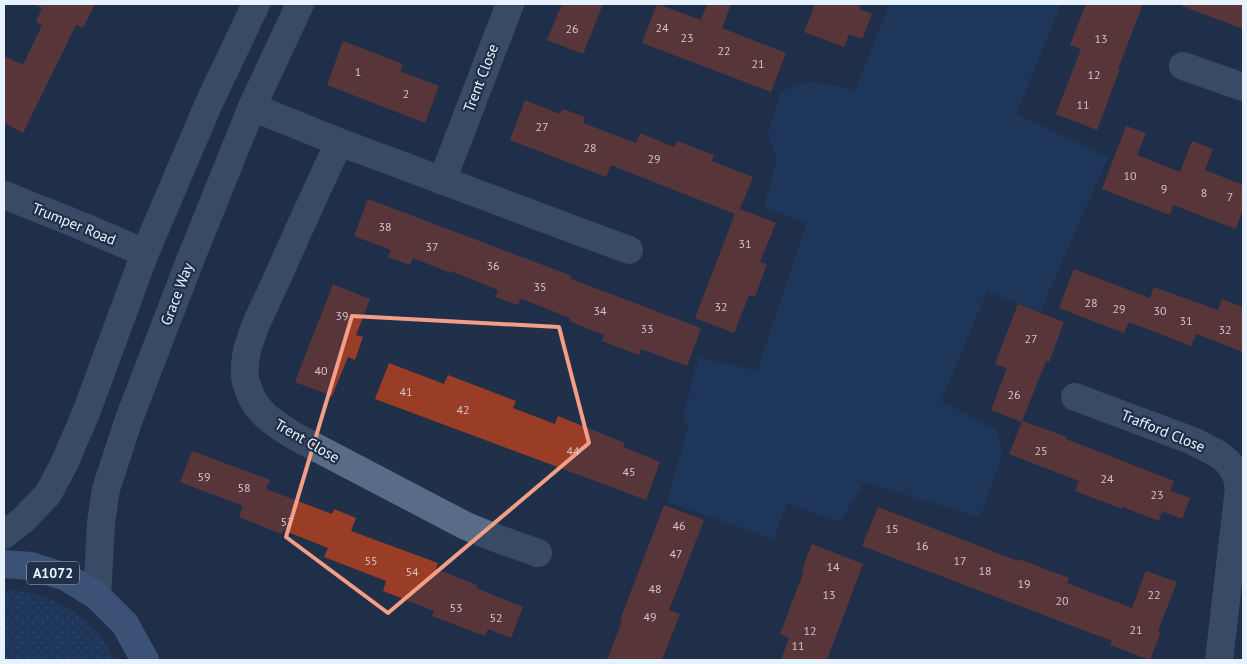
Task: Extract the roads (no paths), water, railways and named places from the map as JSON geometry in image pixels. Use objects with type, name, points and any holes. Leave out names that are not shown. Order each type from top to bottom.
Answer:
[{"type":"main road","name":"A1072","points":[[4,564],[31,566],[66,577],[98,596],[125,624],[145,660]]},
{"type":"street","points":[[4,535],[23,520],[48,494],[64,464],[86,413],[145,253],[209,102],[256,4]]},
{"type":"street","name":"Grace Way","points":[[98,596],[101,523],[106,489],[129,419],[252,107],[300,4]]},
{"type":"street","name":"Trent Close","points":[[442,181],[510,4]]},
{"type":"street","points":[[1182,66],[1243,87]]},
{"type":"street","points":[[252,107],[442,181],[629,250]]},
{"type":"street","name":"Trent Close","points":[[340,142],[249,342],[245,380],[250,396],[273,423],[296,437],[466,526],[538,553]]},
{"type":"street","name":"Trumper Road","points":[[4,195],[145,253]]},
{"type":"street","name":"Trafford Close","points":[[1075,397],[1193,441],[1218,454],[1228,462],[1236,474],[1239,488],[1219,660]]}]
